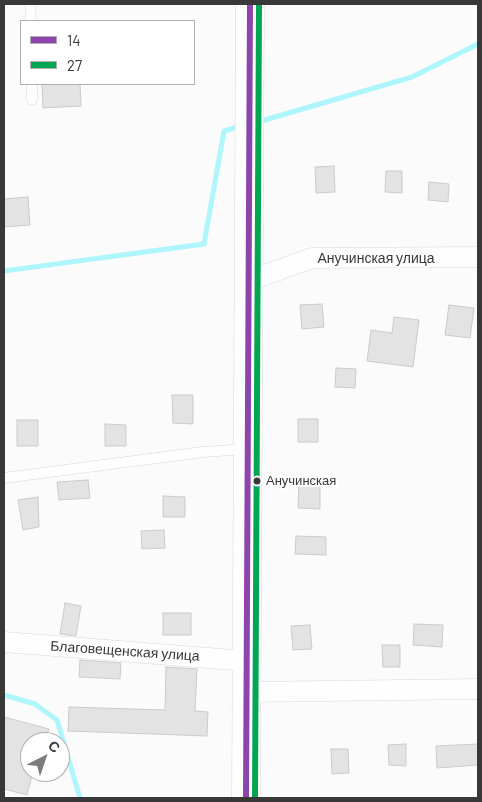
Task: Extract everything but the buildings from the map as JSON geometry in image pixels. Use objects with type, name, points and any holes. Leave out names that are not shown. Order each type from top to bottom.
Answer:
[{"type":"main road","points":[[246,798],[250,4]]},
{"type":"street","name":"Анучинская улица","points":[[248,281],[312,258],[478,257]]},
{"type":"street","name":"Благовещенская улица","points":[[4,642],[247,661]]},
{"type":"street","points":[[246,692],[478,689]]},
{"type":"lane","points":[[30,4],[31,20]]},
{"type":"lane","points":[[32,85],[32,100]]},
{"type":"lane","points":[[4,478],[203,452],[248,449]]},
{"type":"waterway","points":[[258,122],[412,77],[478,44]]},
{"type":"waterway","points":[[4,271],[204,244],[224,131],[242,126]]},
{"type":"waterway","points":[[4,695],[35,704],[57,720],[80,798]]},
{"type":"transit line","name":"14","points":[[246,798],[250,4]]},
{"type":"transit line","name":"27","points":[[255,798],[259,4]]},
{"type":"place","name":"Анучинская","points":[[257,481]]}]
